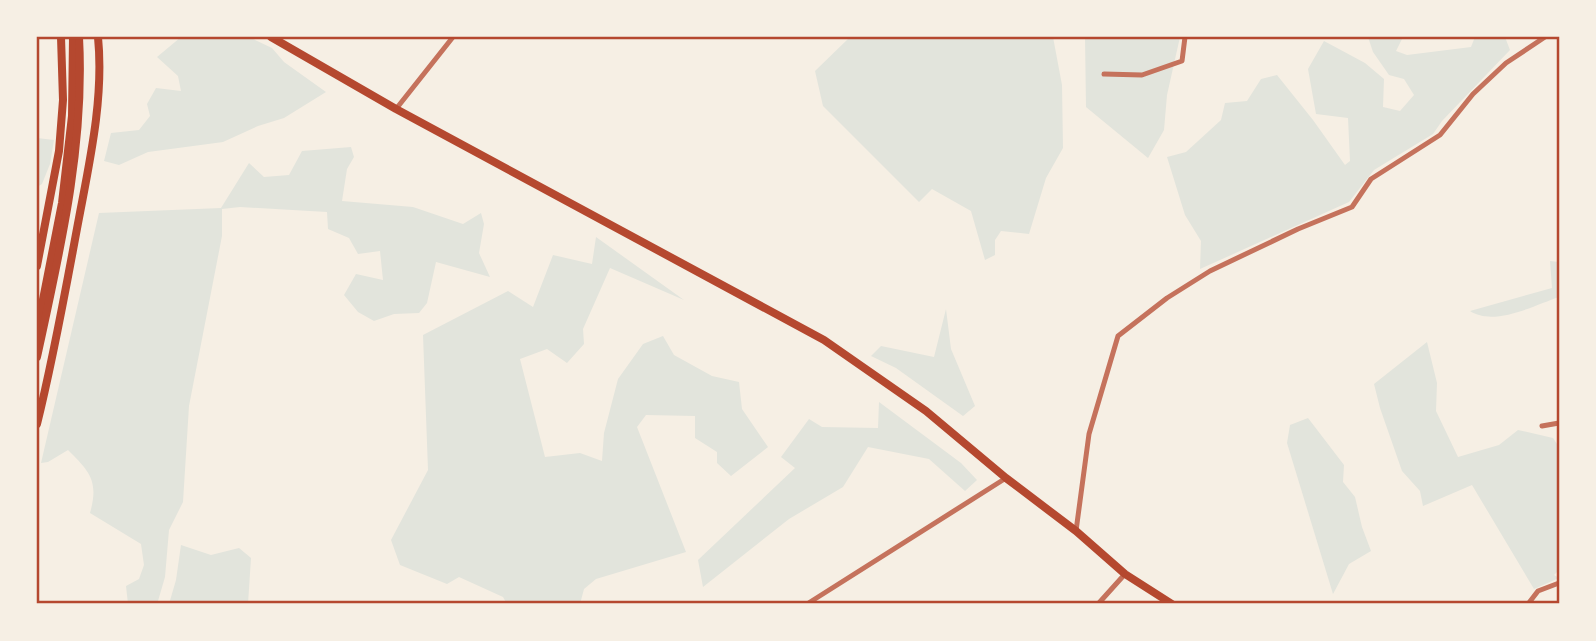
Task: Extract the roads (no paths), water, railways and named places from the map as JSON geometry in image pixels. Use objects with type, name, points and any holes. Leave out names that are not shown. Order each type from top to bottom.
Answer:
[{"type":"main road","points":[[37,266],[59,151],[63,100],[61,37]]},
{"type":"main road","points":[[37,330],[64,191],[72,116],[73,37]]},
{"type":"main road","points":[[37,357],[75,163],[81,75],[79,37]]},
{"type":"main road","points":[[37,424],[54,355],[92,153],[100,54],[98,37]]},
{"type":"main road","points":[[271,37],[396,109],[824,340],[926,411],[1006,478],[1076,531],[1125,574],[1172,604]]},
{"type":"street","points":[[396,109],[453,37]]},
{"type":"street","points":[[1104,74],[1142,75],[1182,61],[1185,37]]},
{"type":"street","points":[[1076,531],[1089,434],[1118,336],[1167,298],[1210,271],[1298,229],[1352,207],[1371,179],[1440,135],[1473,94],[1506,63],[1545,37]]},
{"type":"street","points":[[1542,426],[1559,423]]},
{"type":"street","points":[[807,604],[1006,478]]},
{"type":"street","points":[[1098,604],[1125,574]]},
{"type":"street","points":[[1528,604],[1538,590],[1559,583]]}]
